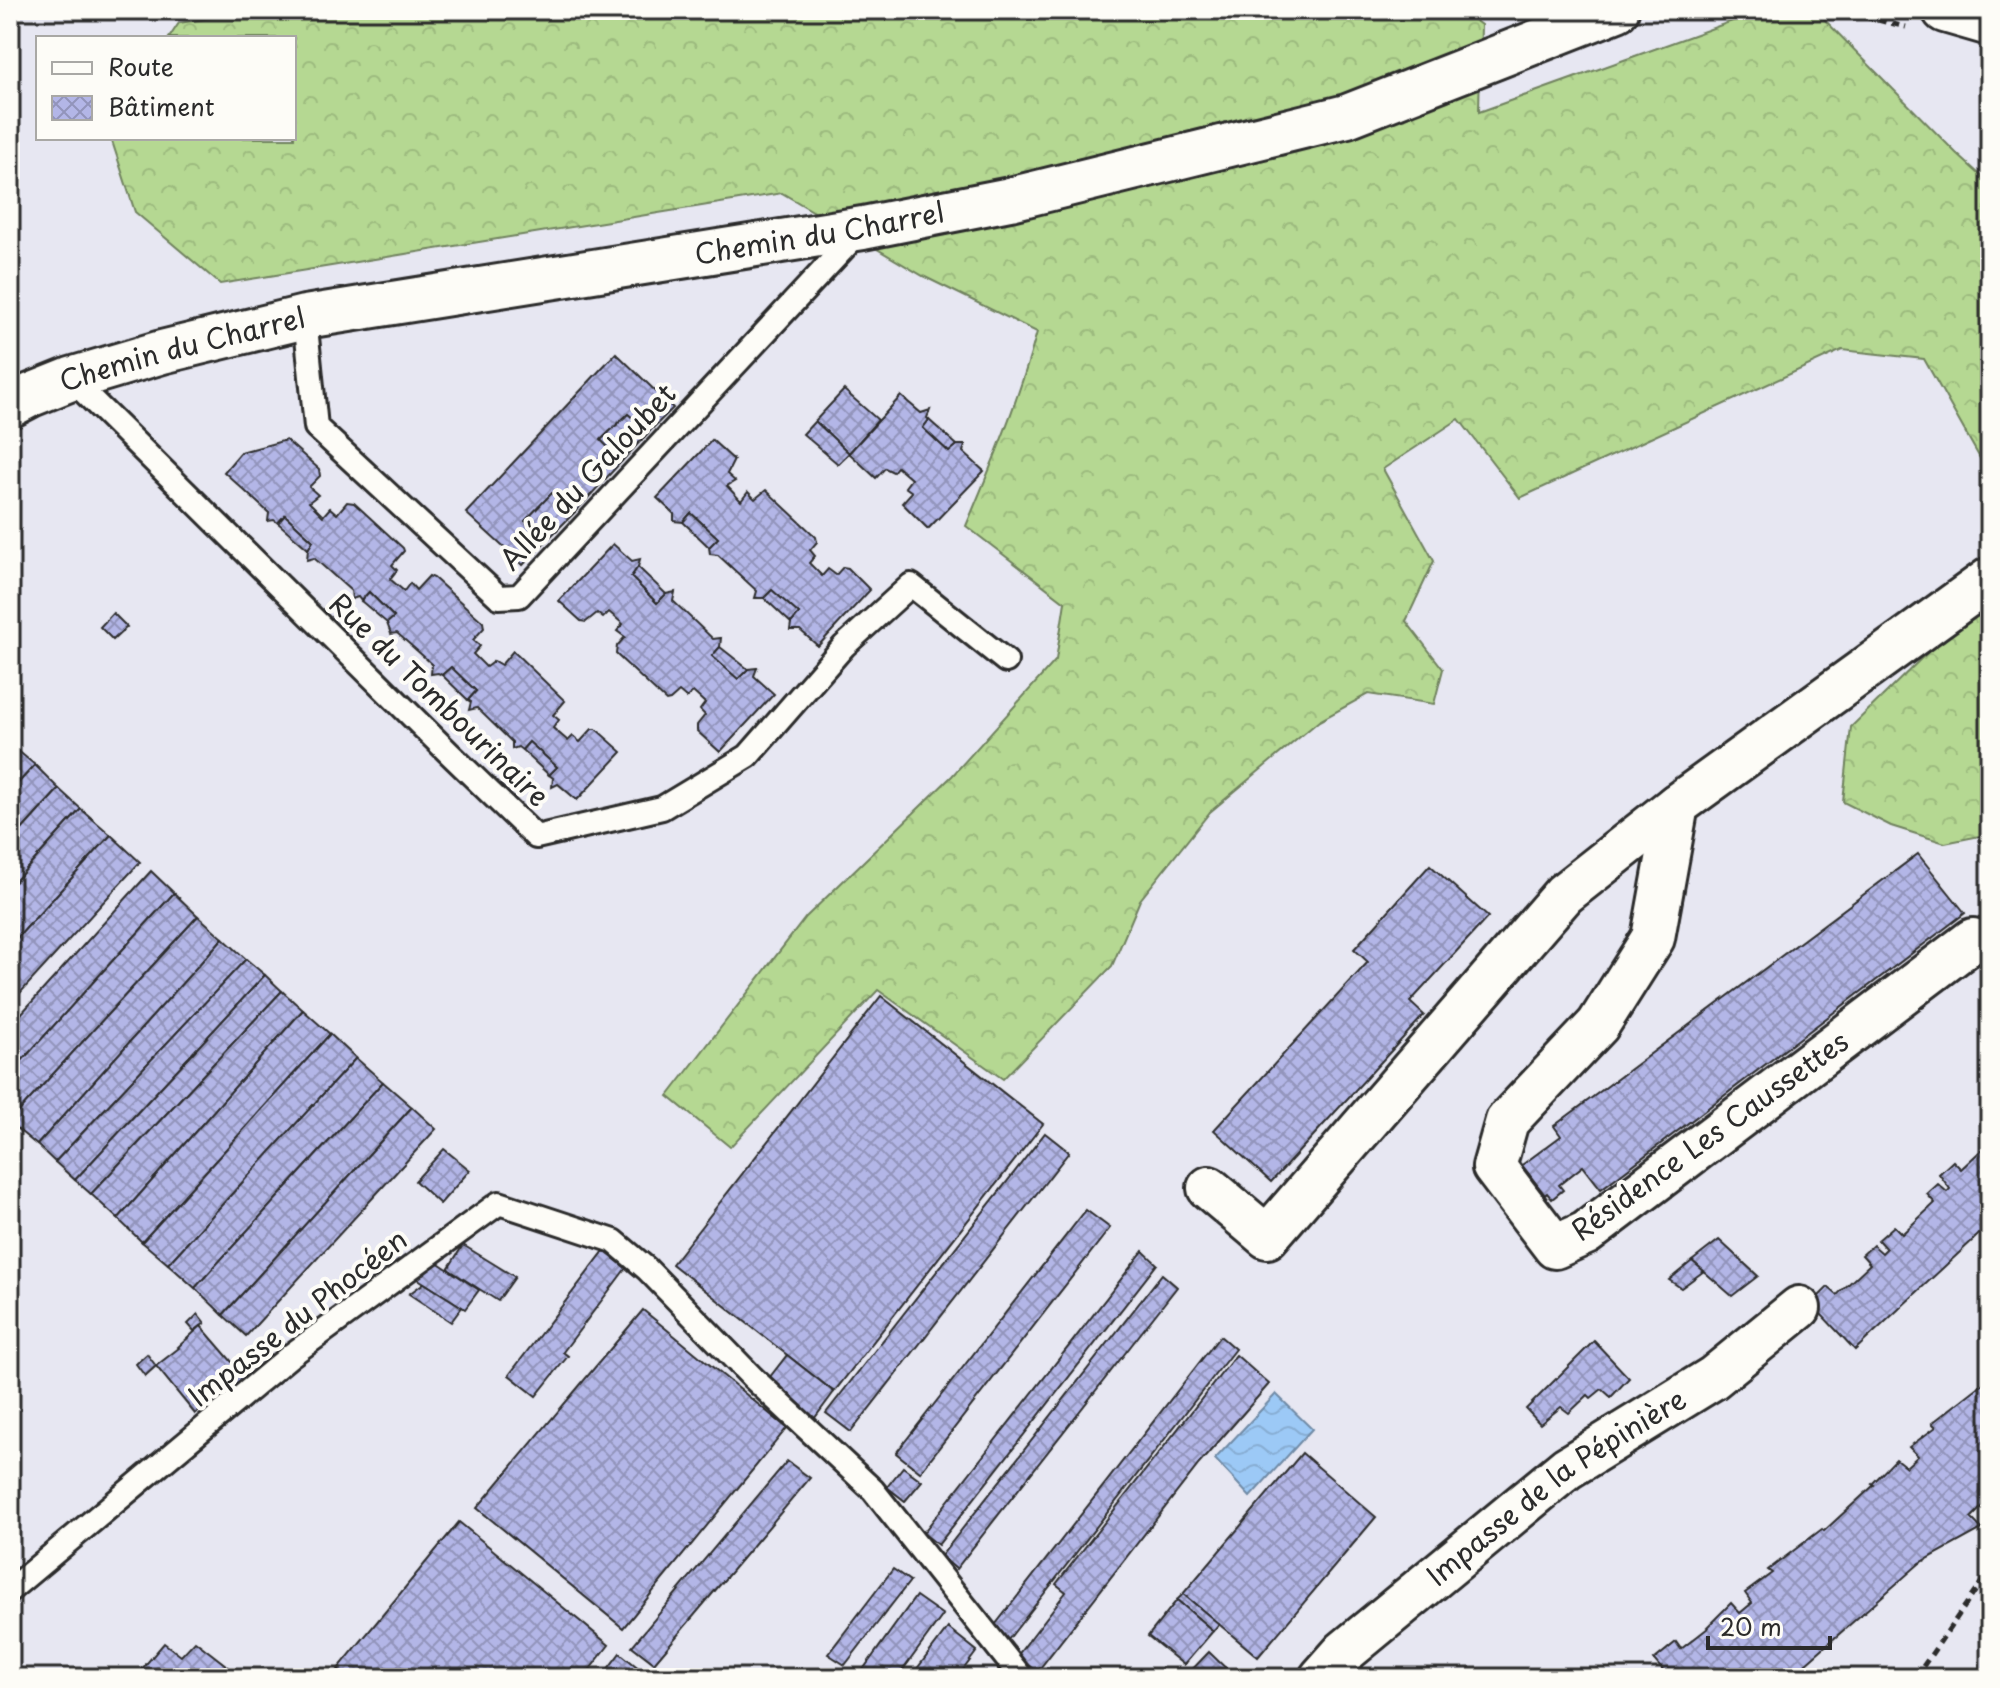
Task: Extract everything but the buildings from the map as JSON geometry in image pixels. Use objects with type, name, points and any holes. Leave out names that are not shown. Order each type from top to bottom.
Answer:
[{"type":"street","name":"Chemin du Charrel","points":[[10,406],[71,379],[162,352],[305,317],[863,228],[1010,199],[1347,116],[1617,10]]},
{"type":"street","points":[[1945,10],[1990,23]]},
{"type":"street","points":[[1209,1188],[1267,1237],[1564,894],[1677,805],[1990,579]]},
{"type":"street","name":"Résidence Les Caussettes","points":[[1677,805],[1653,938],[1598,1025],[1507,1121],[1494,1167],[1555,1247],[1586,1233],[1973,940]]},
{"type":"street","name":"Impasse de la Pépinière","points":[[1321,1678],[1344,1652],[1567,1468],[1713,1378],[1799,1308]]},
{"type":"lane","name":"Allée du Galoubet","points":[[305,317],[316,427],[499,597],[519,596],[863,228]]},
{"type":"lane","name":"Rue du Tombourinaire","points":[[71,379],[536,837],[662,808],[748,756],[844,646],[911,585],[1006,661]]},
{"type":"lane","name":"Impasse du Phocéen","points":[[10,1590],[290,1356],[499,1203],[614,1241],[647,1269],[753,1378],[873,1490],[1022,1678]]},
{"type":"path","points":[[1915,1678],[1990,1570]]},
{"type":"green space","points":[[262,10],[1461,10],[1481,25],[1479,112],[1763,10],[1815,10],[1990,184],[1990,470],[1985,467],[1924,359],[1842,350],[1520,498],[1459,419],[1383,469],[1434,561],[1406,621],[1443,669],[1434,704],[1368,694],[1319,721],[1210,812],[1140,900],[1112,966],[1003,1079],[878,990],[730,1147],[668,1096],[806,917],[952,776],[1056,660],[1065,602],[966,526],[1014,406],[1037,332],[923,276],[782,193],[220,284],[135,212],[112,140],[296,140],[296,36],[170,36],[179,23]]},
{"type":"green space","points":[[1990,599],[1990,834],[1945,843],[1891,826],[1843,802],[1851,727],[1930,650]]},
{"type":"water","points":[[1276,1394],[1312,1429],[1250,1497],[1215,1459]]}]
